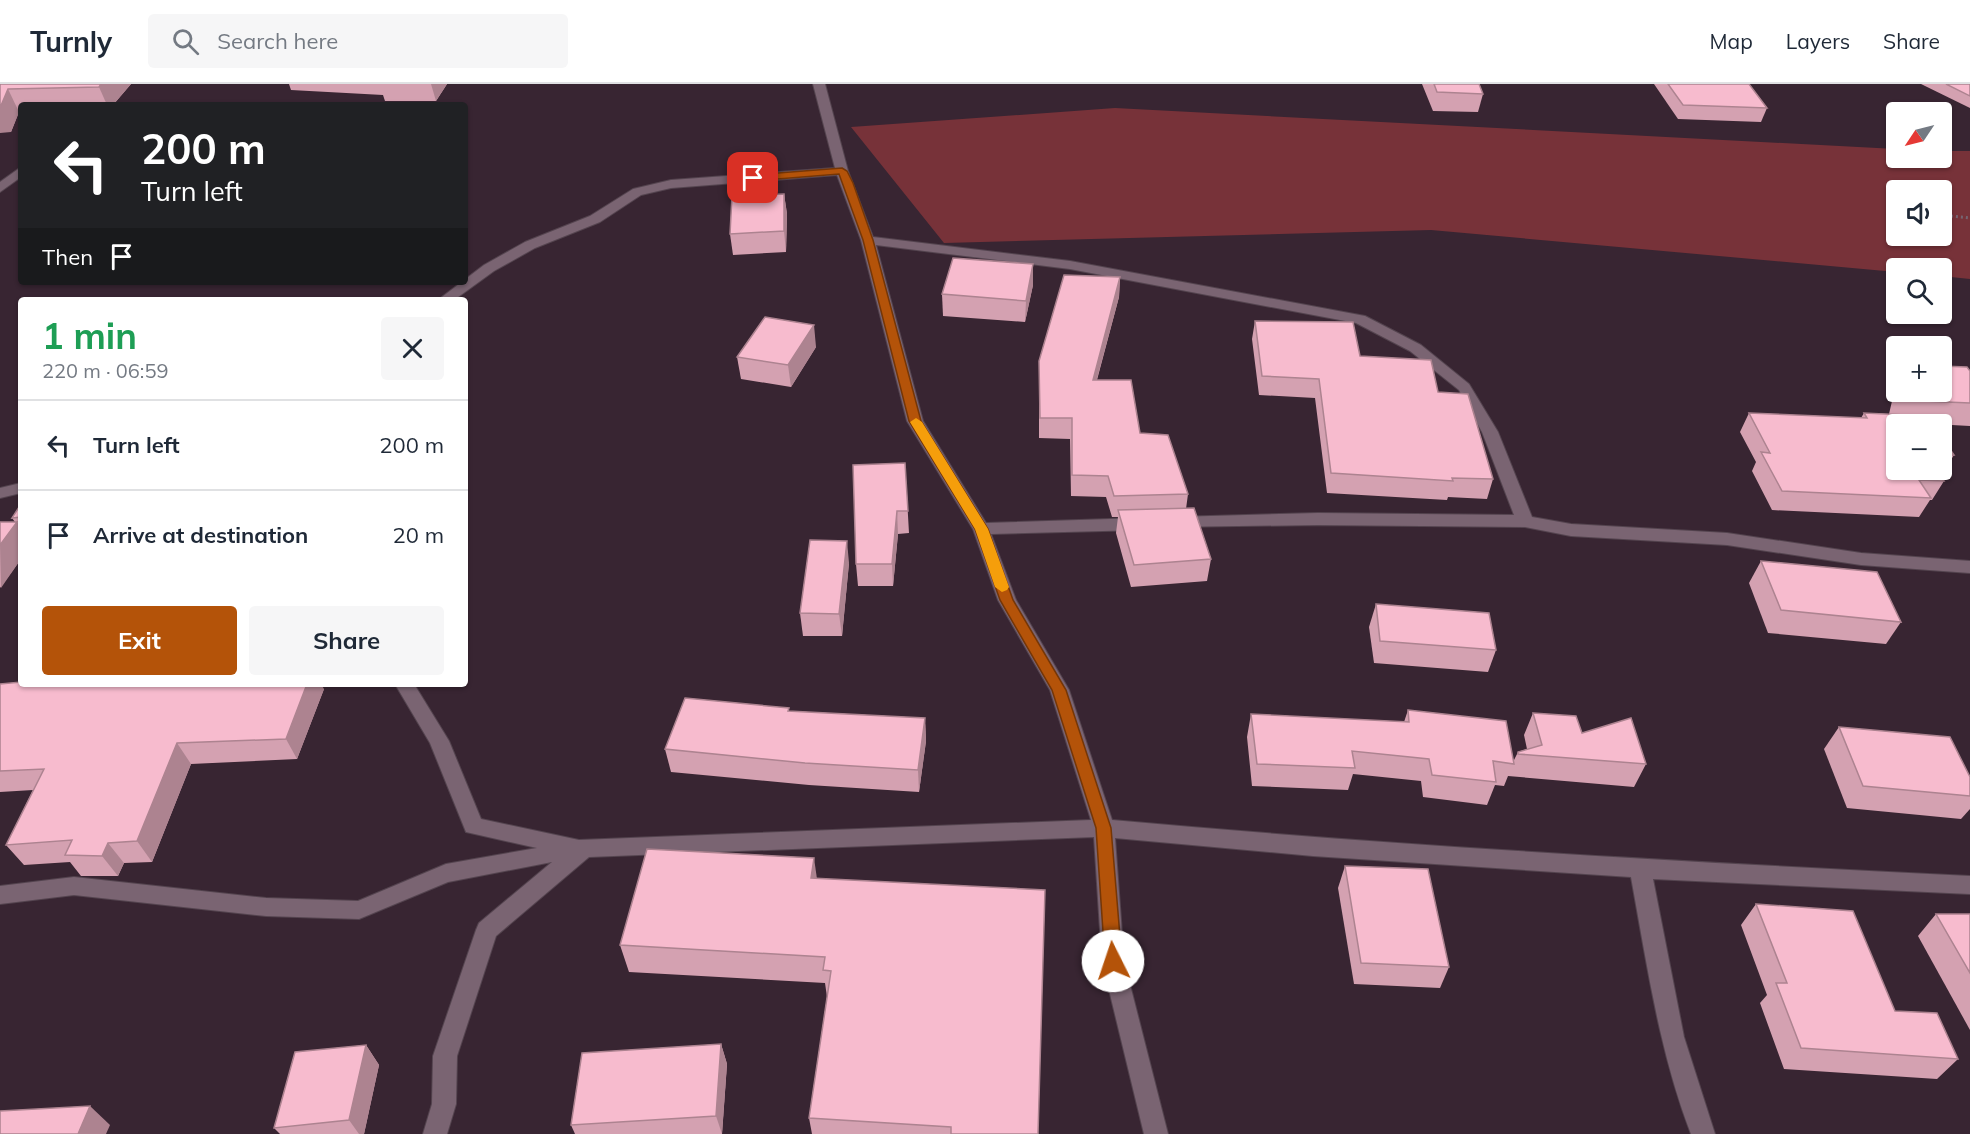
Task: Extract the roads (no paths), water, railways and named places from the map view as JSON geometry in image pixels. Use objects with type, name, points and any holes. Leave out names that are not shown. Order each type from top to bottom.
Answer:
[{"type":"street","points":[[819,84],[842,171],[868,240],[915,421],[981,529],[1006,600],[1059,690],[1104,828],[1113,961],[1156,1134]]},
{"type":"street","points":[[468,283],[489,268],[530,245],[595,219],[637,192],[671,184],[842,171]]},
{"type":"street","points":[[0,188],[18,173]]},
{"type":"street","points":[[868,240],[1070,266],[1360,319],[1391,333],[1440,366],[1465,388],[1481,415],[1525,521]]},
{"type":"street","points":[[449,297],[466,285]]},
{"type":"street","points":[[0,493],[18,489]]},
{"type":"street","points":[[981,529],[1318,519],[1525,521],[1570,530],[1727,539],[1861,559],[1970,567]]},
{"type":"street","points":[[406,687],[439,741],[473,826],[583,849]]},
{"type":"street","points":[[0,895],[74,886],[266,907],[359,910],[446,873],[583,849],[1104,828],[1324,848],[1640,869],[1970,885]]},
{"type":"street","points":[[435,1134],[444,1104],[445,1056],[488,930],[583,849]]},
{"type":"street","points":[[1640,869],[1672,1033],[1703,1134]]}]
